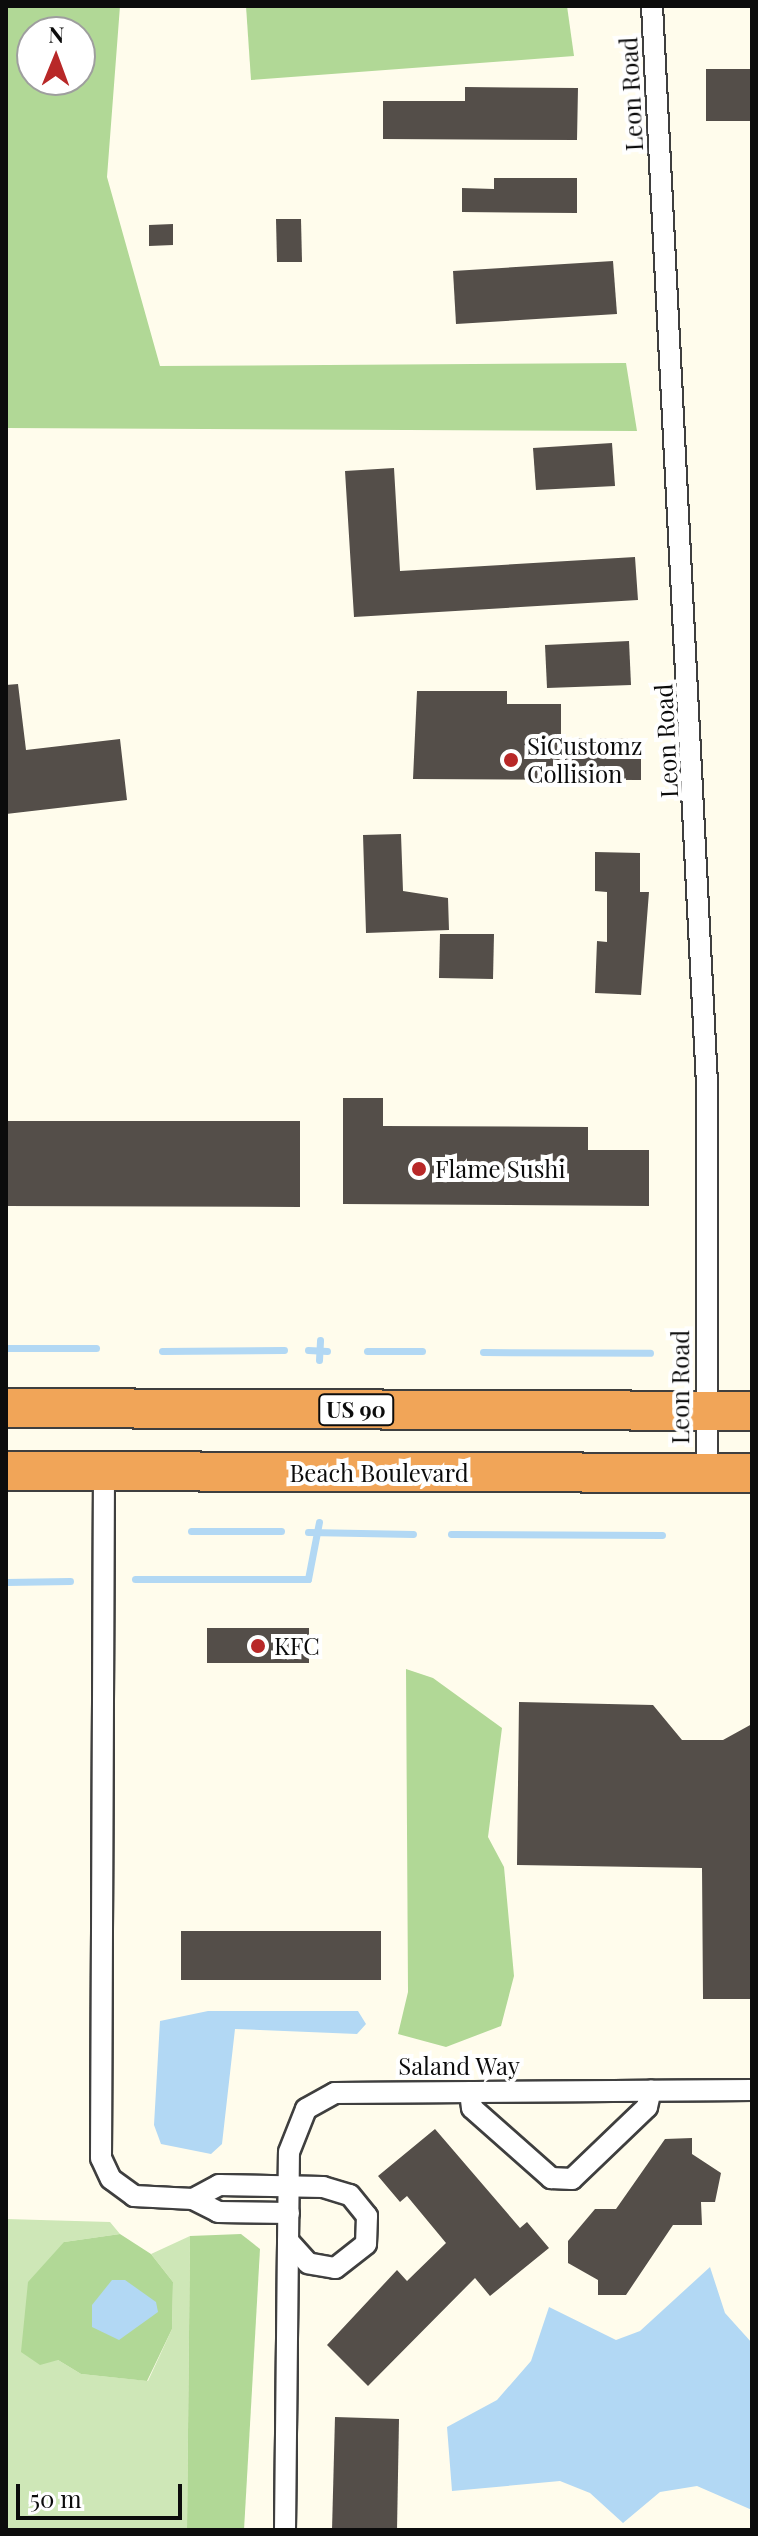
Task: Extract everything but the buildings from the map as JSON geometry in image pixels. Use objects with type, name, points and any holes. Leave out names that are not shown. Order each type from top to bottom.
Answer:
[{"type":"highway","name":"US 90","points":[[6,1408],[752,1411]]},
{"type":"highway","name":"Beach Boulevard","points":[[6,1471],[752,1473]]},
{"type":"street","name":"Leon Road","points":[[652,6],[707,1085],[707,1473]]},
{"type":"street","points":[[104,1472],[101,2158],[111,2179],[134,2196],[193,2199],[218,2212],[289,2213]]},
{"type":"street","points":[[470,2092],[472,2108],[551,2178],[572,2179],[647,2107],[651,2090]]},
{"type":"street","name":"Saland Way","points":[[285,2530],[289,2185],[296,2127],[317,2099],[470,2092],[752,2090]]},
{"type":"street","points":[[193,2199],[219,2185],[289,2185],[350,2195],[369,2230],[359,2255],[335,2268],[308,2263],[288,2241]]},
{"type":"green space","points":[[6,6],[120,6],[107,177],[160,366],[626,363],[637,431],[6,428]]},
{"type":"green space","points":[[246,6],[567,6],[574,56],[251,80]]},
{"type":"green space","points":[[406,1669],[433,1678],[502,1728],[488,1837],[504,1867],[514,1976],[501,2026],[446,2047],[398,2034],[408,1992]]},
{"type":"green space","points":[[6,2219],[110,2222],[120,2234],[64,2242],[58,2360],[81,2374],[148,2381],[172,2329],[173,2282],[151,2254],[190,2236],[187,2530],[6,2530]]},
{"type":"green space","points":[[120,2234],[151,2254],[173,2282],[172,2329],[147,2381],[81,2374],[58,2360],[40,2365],[21,2352],[28,2282],[64,2242]]},
{"type":"green space","points":[[241,2234],[260,2249],[244,2530],[187,2530],[190,2236]]},
{"type":"water","points":[[208,2011],[358,2011],[366,2024],[357,2034],[235,2029],[222,2144],[211,2154],[161,2144],[154,2125],[160,2021]]},
{"type":"water","points":[[710,2267],[725,2313],[752,2343],[752,2510],[697,2486],[660,2492],[623,2523],[590,2493],[560,2481],[452,2491],[447,2427],[497,2400],[531,2361],[549,2307],[616,2340],[640,2331]]},
{"type":"water","points":[[112,2280],[125,2280],[156,2302],[158,2312],[119,2340],[92,2327],[92,2305]]},
{"type":"waterway","points":[[319,1360],[320,1340]]},
{"type":"waterway","points":[[6,1348],[96,1348]]},
{"type":"waterway","points":[[162,1351],[284,1350]]},
{"type":"waterway","points":[[308,1350],[327,1351]]},
{"type":"waterway","points":[[367,1351],[422,1351]]},
{"type":"waterway","points":[[483,1352],[650,1353]]},
{"type":"waterway","points":[[135,1579],[308,1579],[319,1522]]},
{"type":"waterway","points":[[191,1531],[281,1531]]},
{"type":"waterway","points":[[308,1532],[413,1534]]},
{"type":"waterway","points":[[451,1534],[662,1535]]},
{"type":"waterway","points":[[6,1582],[70,1581]]},
{"type":"place","name":"SiCustomz Collision","points":[[511,760]]},
{"type":"place","name":"Flame Sushi","points":[[419,1169]]},
{"type":"place","name":"KFC","points":[[258,1646]]}]
